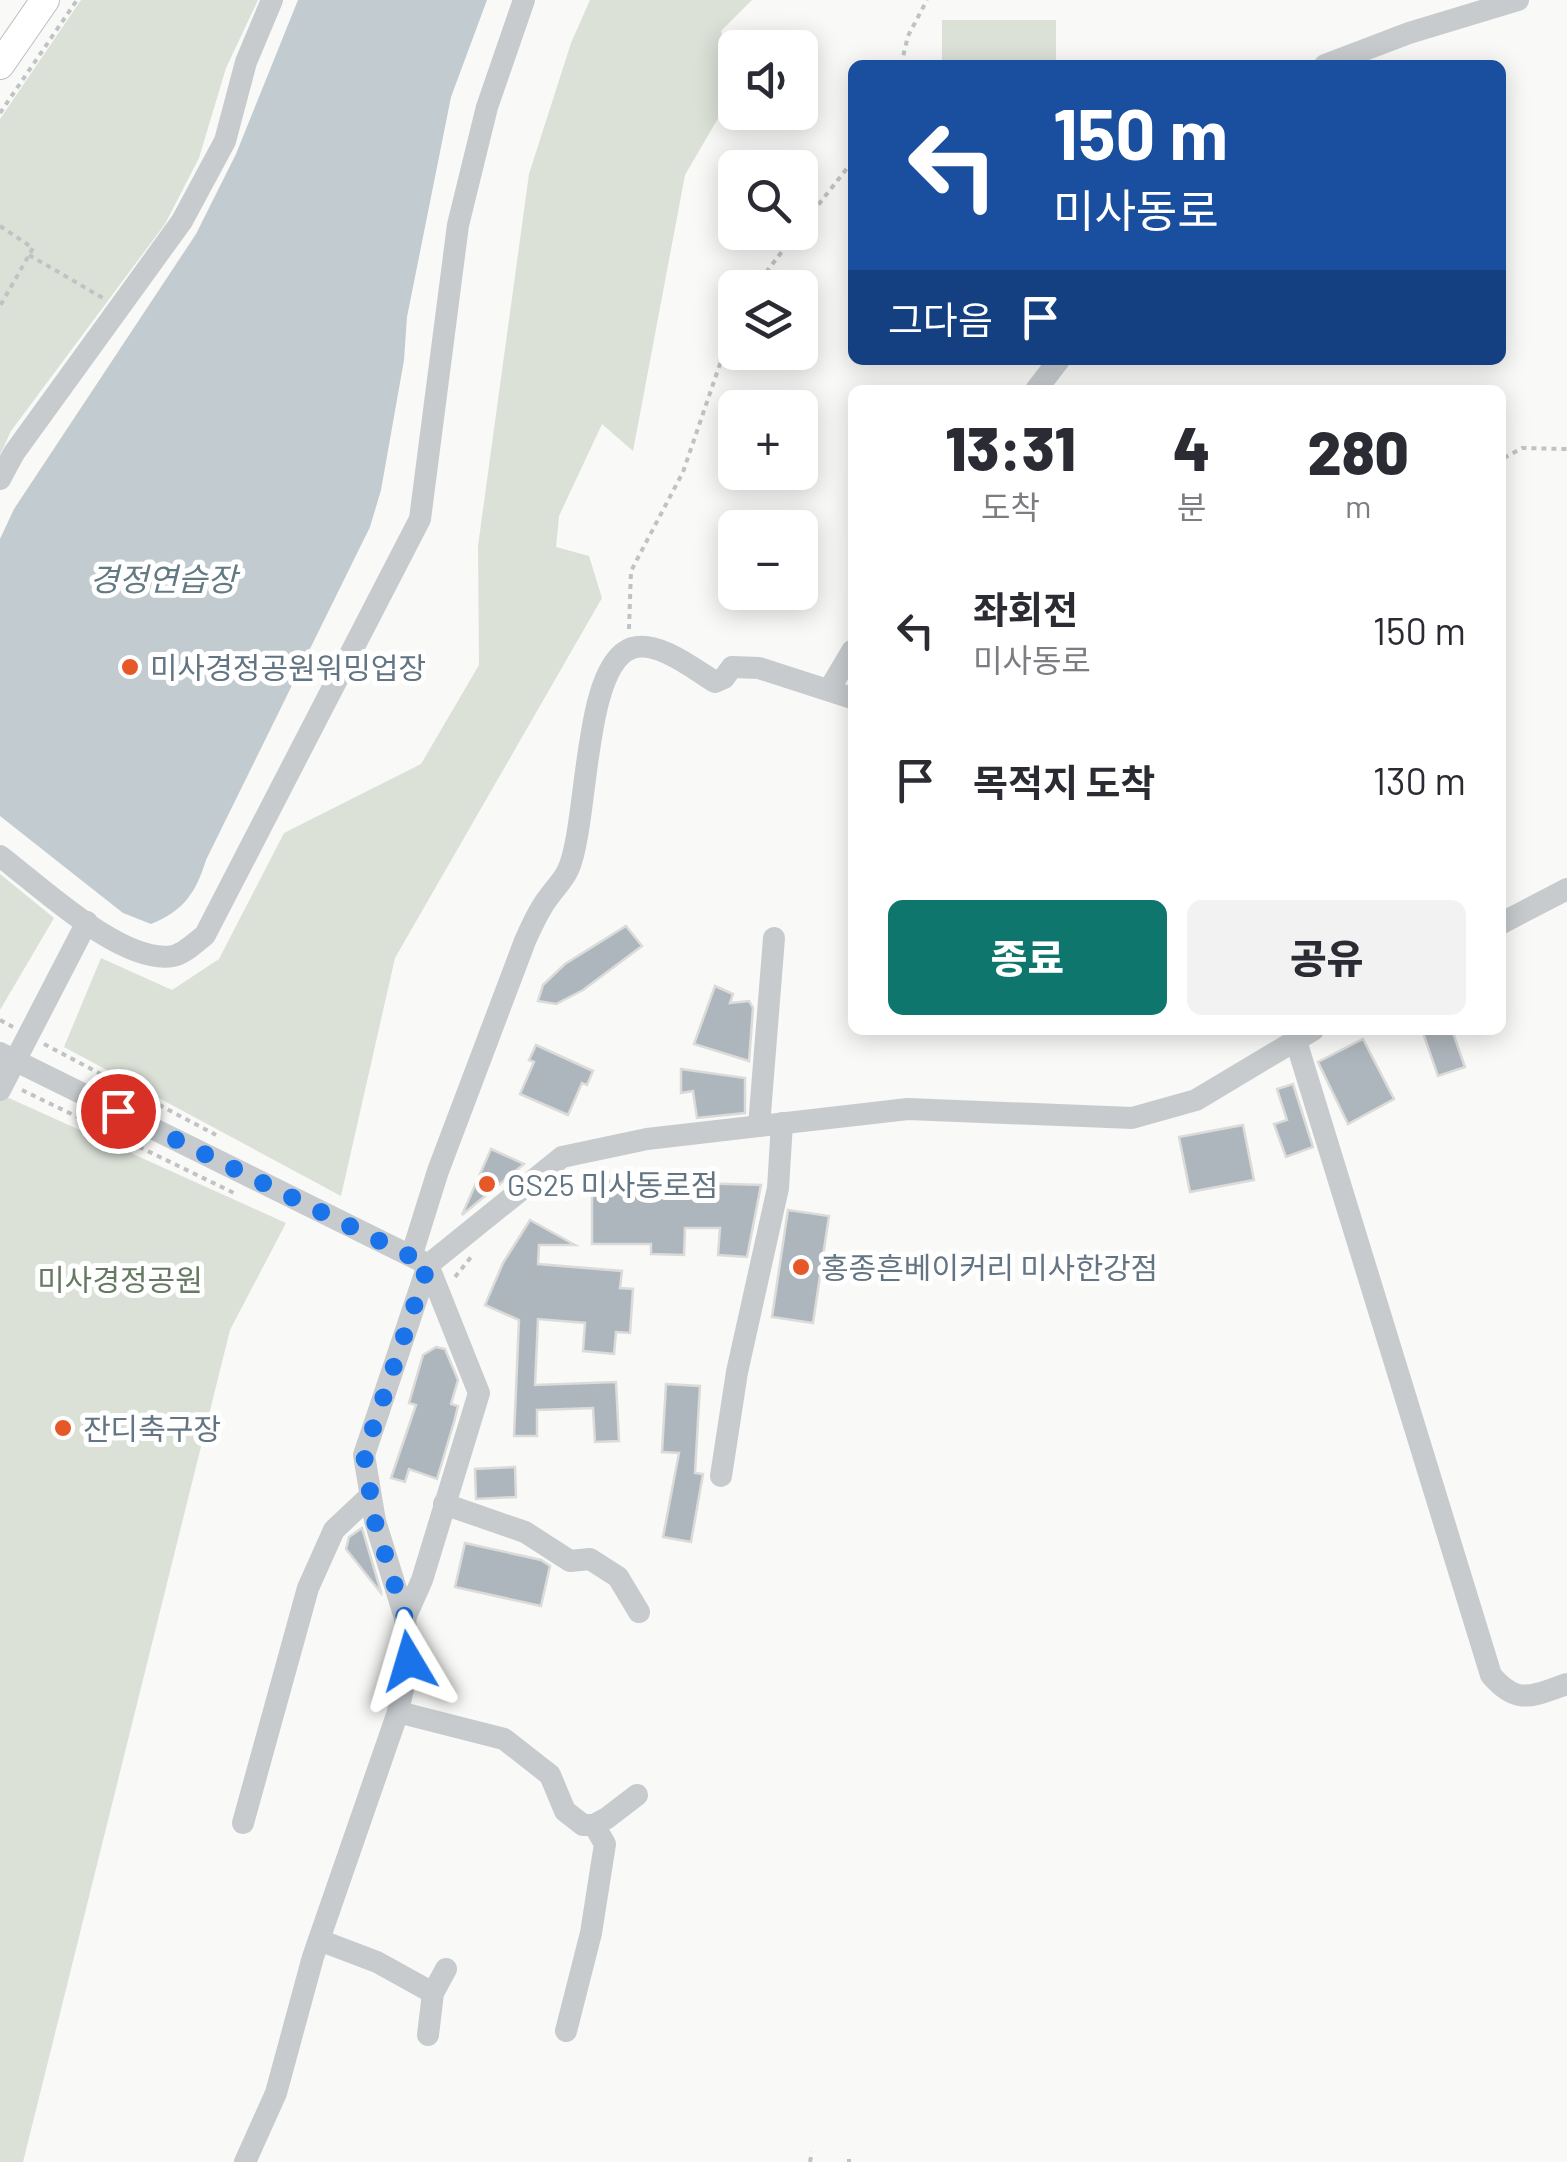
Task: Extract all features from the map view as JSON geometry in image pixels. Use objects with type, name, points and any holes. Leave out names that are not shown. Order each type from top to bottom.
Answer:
[{"type":"main road","points":[[0,33],[25,0]]},
{"type":"main road","points":[[0,65],[45,0]]},
{"type":"street","points":[[0,479],[14,453],[182,220],[225,140],[246,62],[272,0]]},
{"type":"street","points":[[0,856],[88,922],[146,956],[177,956],[206,935],[420,519],[458,225],[487,107],[524,0]]},
{"type":"street","points":[[1338,60],[1409,33],[1518,0]]},
{"type":"street","points":[[1040,385],[1055,365]]},
{"type":"street","points":[[245,2162],[276,2092],[319,1940],[398,1712],[409,1661],[405,1618],[369,1497],[364,1455],[420,1260],[438,1171],[525,942],[542,906],[568,871],[580,826],[604,681],[615,660],[629,649],[644,646],[715,682],[732,668],[759,668],[848,696]]},
{"type":"street","points":[[830,688],[848,657]]},
{"type":"street","points":[[1506,921],[1567,889]]},
{"type":"street","points":[[88,922],[5,1071],[420,1260],[479,1393],[422,1580],[405,1618]]},
{"type":"street","points":[[721,1476],[738,1372],[778,1188],[771,1124],[774,938]]},
{"type":"street","points":[[420,1260],[562,1157],[648,1139],[908,1109],[1132,1118],[1196,1100],[1304,1036],[1491,1674],[1504,1691],[1521,1697],[1567,1684]]},
{"type":"street","points":[[243,1823],[308,1588],[334,1530],[369,1497]]},
{"type":"street","points":[[444,1504],[525,1532],[570,1561],[590,1559],[618,1577],[639,1612]]},
{"type":"street","points":[[398,1712],[504,1739],[550,1775],[572,1819],[594,1825],[605,1844],[591,1934],[566,2030]]},
{"type":"street","points":[[594,1825],[637,1795]]},
{"type":"street","points":[[319,1940],[377,1962],[433,1993]]},
{"type":"street","points":[[428,2035],[433,1993],[446,1969]]},
{"type":"path","points":[[0,113],[77,0]]},
{"type":"path","points":[[902,60],[908,36],[927,0]]},
{"type":"path","points":[[818,205],[848,167]]},
{"type":"path","points":[[0,226],[33,248],[0,306]]},
{"type":"path","points":[[768,270],[783,250]]},
{"type":"path","points":[[29,255],[121,308]]},
{"type":"path","points":[[629,649],[630,571],[689,456],[718,370]]},
{"type":"path","points":[[1506,457],[1522,448],[1567,449]]},
{"type":"path","points":[[0,1020],[224,1140]]},
{"type":"path","points":[[5,1071],[242,1197]]},
{"type":"path","points":[[810,2162],[812,2152]]},
{"type":"green space","points":[[81,0],[258,0],[226,68],[199,158],[165,224],[11,431],[0,455],[0,119]]},
{"type":"green space","points":[[590,0],[752,0],[718,30],[718,118],[685,175],[633,451],[602,424],[559,516],[556,547],[589,556],[602,598],[395,958],[341,1196],[64,1047],[101,958],[172,990],[219,959],[284,833],[421,764],[479,665],[478,546],[529,174],[571,43]]},
{"type":"green space","points":[[942,20],[1056,20],[1056,60],[942,60]]},
{"type":"green space","points":[[0,874],[54,918],[0,1010]]},
{"type":"green space","name":"미사경정공원","points":[[0,1094],[286,1223],[230,1330],[23,2162],[0,2162]]},
{"type":"water","name":"경정연습장","points":[[298,0],[487,0],[451,97],[407,317],[404,360],[381,490],[370,527],[198,882],[180,906],[151,924],[123,913],[0,816],[0,539],[14,509],[196,234],[236,154]]},
{"type":"building","points":[[626,926],[642,946],[583,990],[556,1004],[538,1001],[543,985],[565,964]]},
{"type":"building","points":[[715,986],[733,994],[730,1003],[749,1001],[753,1008],[749,1061],[694,1044]]},
{"type":"building","points":[[1424,1035],[1454,1035],[1465,1067],[1438,1076]]},
{"type":"building","points":[[1363,1039],[1394,1099],[1348,1124],[1318,1062]]},
{"type":"building","points":[[536,1045],[593,1071],[587,1085],[582,1083],[568,1115],[520,1094],[534,1062],[529,1060]]},
{"type":"building","points":[[681,1069],[745,1078],[745,1113],[697,1118],[693,1091],[681,1093]]},
{"type":"building","points":[[1293,1084],[1313,1147],[1286,1157],[1274,1124],[1287,1120],[1277,1089]]},
{"type":"building","points":[[1243,1125],[1254,1180],[1190,1192],[1179,1137]]},
{"type":"building","points":[[491,1149],[524,1164],[462,1215]]},
{"type":"building","points":[[592,1180],[761,1185],[747,1257],[718,1255],[720,1228],[685,1228],[684,1255],[651,1254],[651,1244],[592,1244]]},
{"type":"building","name":"홍종흔베이커리 미사한강점","points":[[788,1210],[829,1216],[813,1323],[772,1317]]},
{"type":"building","points":[[530,1220],[575,1245],[539,1245],[538,1264],[622,1271],[620,1288],[633,1289],[630,1333],[616,1332],[614,1354],[583,1351],[585,1323],[538,1319],[535,1385],[616,1382],[619,1441],[595,1442],[593,1408],[537,1410],[537,1436],[514,1436],[519,1320],[485,1305],[503,1263]]},
{"type":"building","points":[[436,1347],[445,1349],[458,1380],[451,1404],[458,1406],[437,1479],[409,1469],[405,1482],[391,1478],[416,1405],[409,1403],[423,1355]]},
{"type":"building","points":[[666,1384],[700,1386],[695,1473],[703,1474],[691,1542],[663,1537],[679,1453],[662,1452]]},
{"type":"building","points":[[515,1467],[516,1497],[476,1499],[475,1469]]},
{"type":"building","points":[[362,1528],[381,1593],[346,1549],[349,1537]]},
{"type":"building","points":[[465,1543],[541,1560],[550,1566],[541,1606],[455,1587]]},
{"type":"place","name":"미사경정공원워밍업장","points":[[130,667]]},
{"type":"place","name":"GS25 미사동로점","points":[[487,1184]]},
{"type":"place","name":"홍종흔베이커리 미사한강점","points":[[801,1267]]},
{"type":"place","name":"잔디축구장","points":[[63,1428]]},
{"type":"route","points":[[118,1111],[428,1265],[364,1455],[375,1522],[405,1618],[409,1661]]}]
